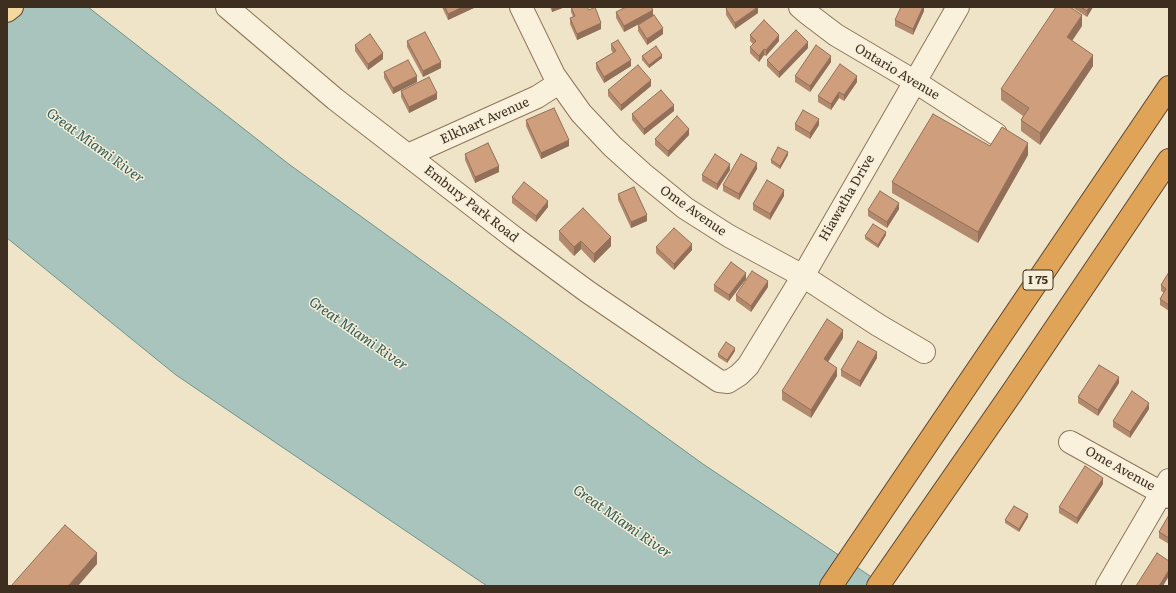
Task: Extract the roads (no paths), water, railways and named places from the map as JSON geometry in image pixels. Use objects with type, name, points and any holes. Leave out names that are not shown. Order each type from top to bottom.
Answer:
[{"type":"highway","name":"I 75","points":[[831,586],[1169,87]]},
{"type":"highway","points":[[878,586],[1169,160]]},
{"type":"main road","points":[[7,11],[12,7]]},
{"type":"street","name":"Embury Park Road","points":[[227,7],[335,99],[516,239],[588,292],[719,381],[728,382]]},
{"type":"street","name":"Ome Avenue","points":[[522,7],[559,83],[581,113],[612,146],[642,173],[685,208],[729,236],[803,276],[878,325],[924,352]]},
{"type":"street","name":"Ontario Avenue","points":[[800,7],[836,34],[914,81],[996,134]]},
{"type":"street","name":"Hiawatha Drive","points":[[728,382],[739,375],[748,366],[803,276],[958,7]]},
{"type":"street","name":"Elkhart Avenue","points":[[408,155],[537,97],[559,83]]},
{"type":"street","name":"Ome Avenue","points":[[1070,442],[1167,490]]},
{"type":"street","points":[[1107,586],[1167,490]]},
{"type":"water","name":"Great Miami River","points":[[7,7],[88,7],[290,165],[703,464],[885,586],[487,586],[176,375],[7,238]]}]
